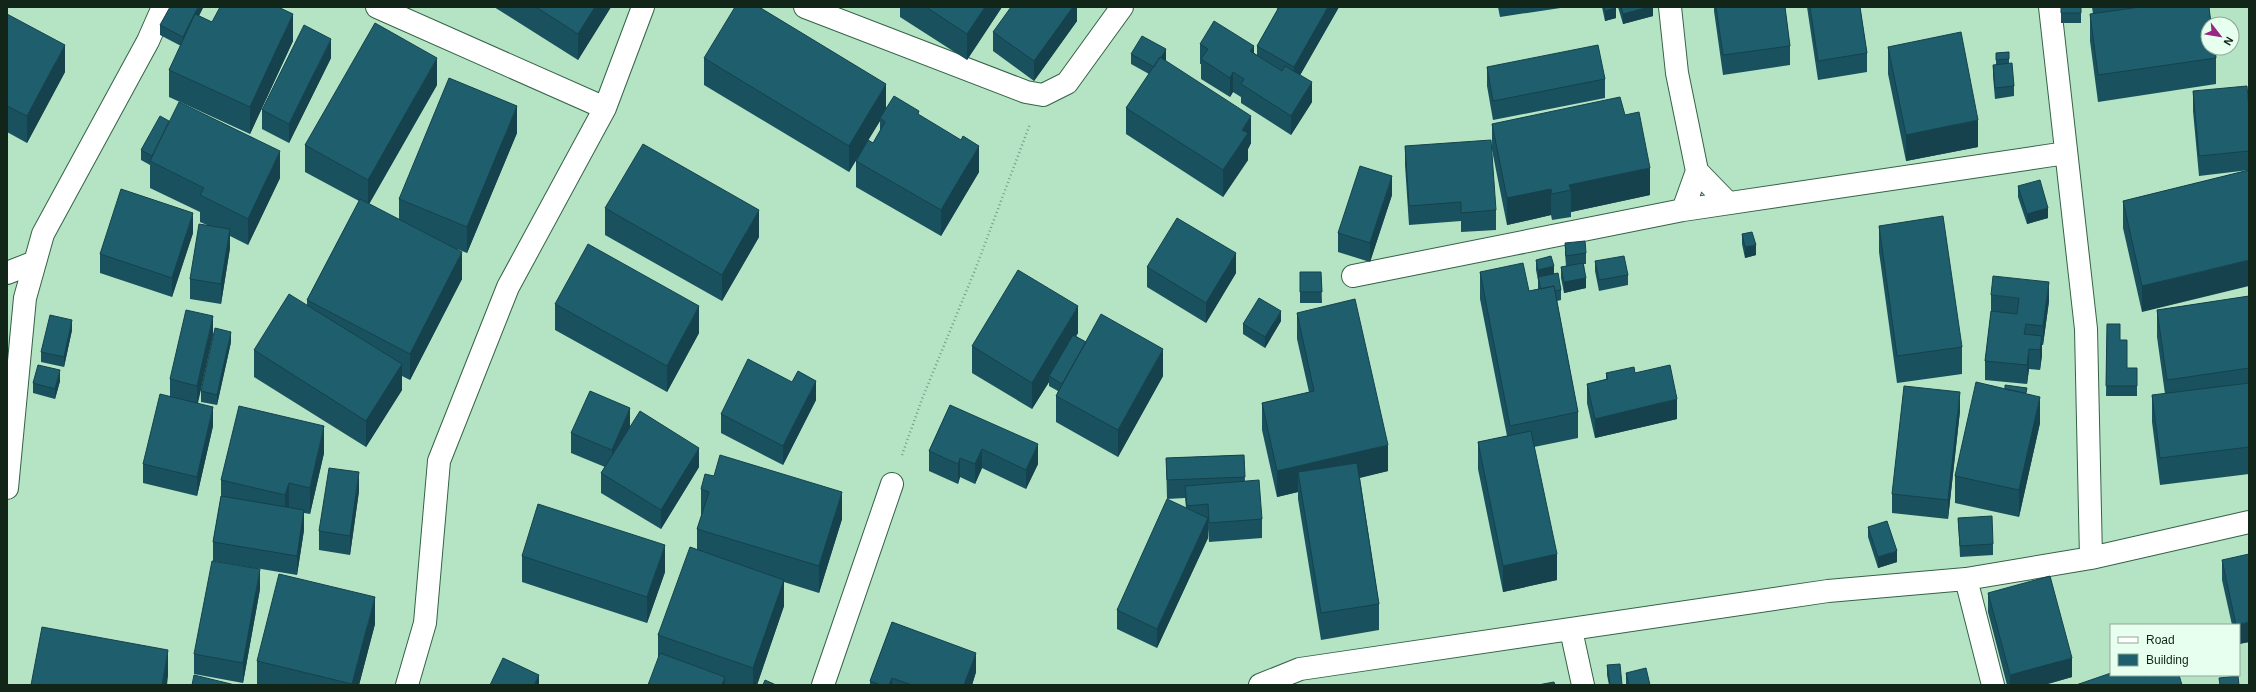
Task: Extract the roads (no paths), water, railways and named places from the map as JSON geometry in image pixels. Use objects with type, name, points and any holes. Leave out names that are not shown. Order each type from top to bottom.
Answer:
[{"type":"street","points":[[7,488],[25,298],[43,234],[148,41],[163,7]]},
{"type":"street","points":[[377,7],[606,108]]},
{"type":"street","points":[[407,685],[425,623],[439,461],[508,287],[606,108],[643,7]]},
{"type":"street","points":[[805,7],[1026,92],[1043,94],[1067,83],[1122,7]]},
{"type":"street","points":[[1670,7],[1677,73],[1697,171],[1683,210]]},
{"type":"street","points":[[2050,7],[2086,329],[2091,558]]},
{"type":"street","points":[[1353,276],[1683,210],[2066,153]]},
{"type":"street","points":[[1697,171],[1728,203]]},
{"type":"street","points":[[7,273],[35,262]]},
{"type":"street","points":[[823,685],[892,484]]},
{"type":"street","points":[[1260,685],[1300,669],[1828,591],[1966,579],[2091,558],[2249,522]]},
{"type":"street","points":[[1966,579],[1993,685]]},
{"type":"street","points":[[1571,630],[1583,685]]}]
